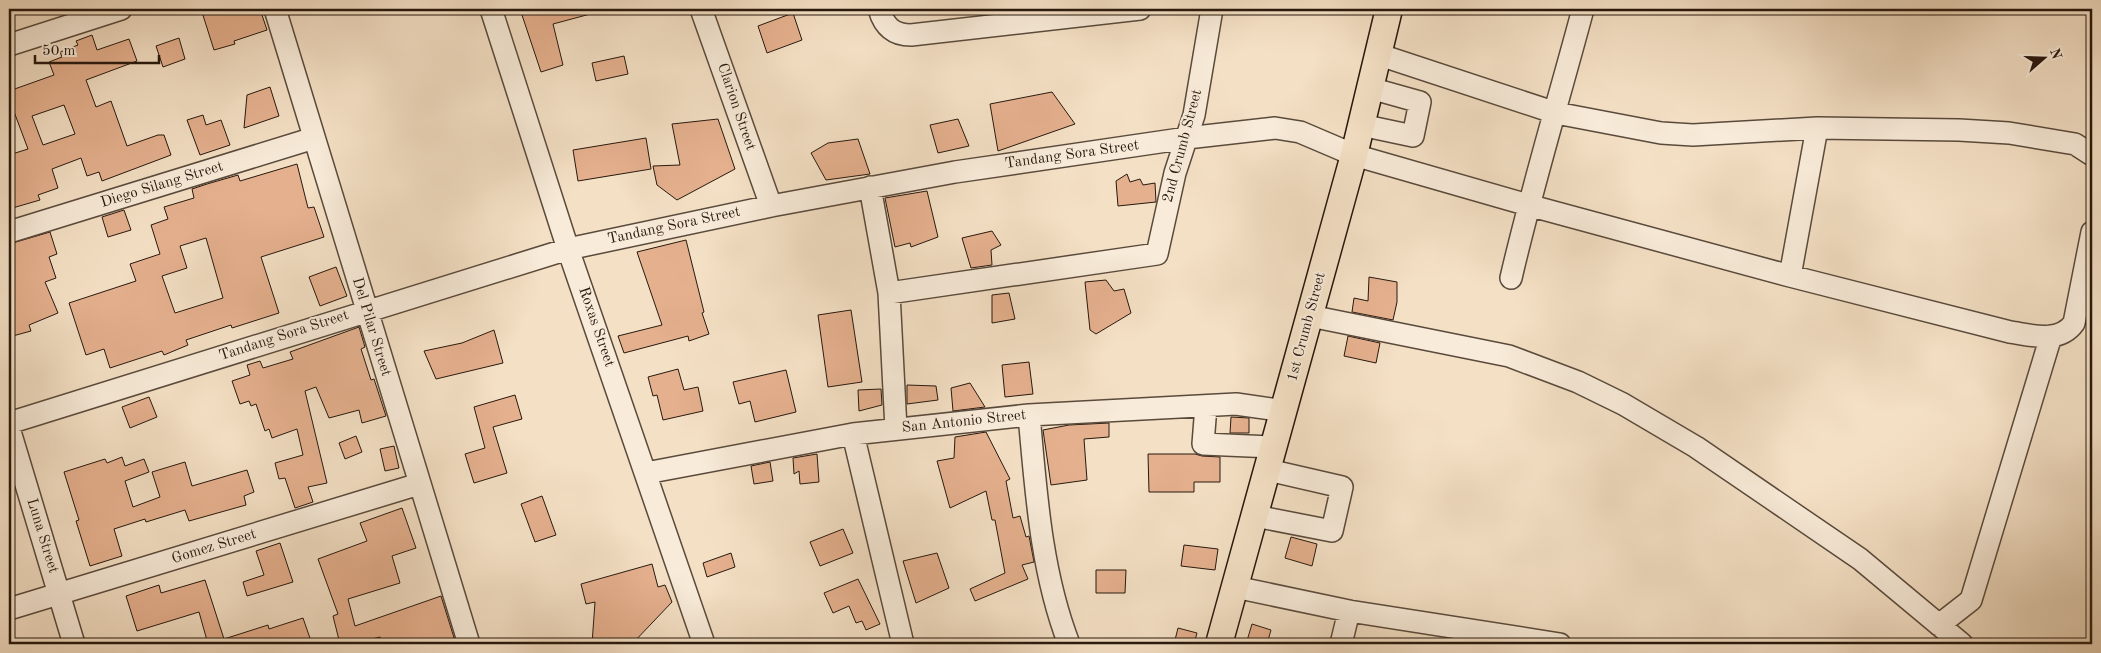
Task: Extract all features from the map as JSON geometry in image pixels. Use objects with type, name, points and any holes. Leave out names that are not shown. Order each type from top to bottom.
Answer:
[{"type":"main road","name":"1st Crumb Street","points":[[1219,644],[1285,411],[1354,155],[1389,9]]},
{"type":"street","points":[[9,45],[121,9]]},
{"type":"street","name":"Del Pilar Street","points":[[276,9],[469,644]]},
{"type":"street","name":"Roxas Street","points":[[491,9],[568,249],[704,644]]},
{"type":"street","name":"Clarion Street","points":[[701,9],[771,206]]},
{"type":"street","points":[[879,9],[885,24],[890,29],[904,35],[1140,9]]},
{"type":"street","name":"2nd Crumb Street","points":[[889,293],[1157,254],[1175,173],[1187,138],[1199,90],[1212,9]]},
{"type":"street","points":[[1512,278],[1528,205],[1556,113],[1583,9]]},
{"type":"street","points":[[1377,54],[1556,113],[1661,133],[1693,135],[1817,128],[2009,133],[2075,144],[2092,155]]},
{"type":"street","points":[[1361,125],[1413,136],[1428,71]]},
{"type":"street","points":[[1370,88],[1420,102]]},
{"type":"street","name":"Tandang Sora Street","points":[[9,423],[366,310],[568,249],[771,206],[955,172],[1187,138],[1275,128],[1300,132],[1354,155],[1528,205],[1790,276],[2010,332],[2051,336]]},
{"type":"street","points":[[1790,276],[1817,128]]},
{"type":"street","name":"Diego Silang Street","points":[[9,232],[314,138]]},
{"type":"street","points":[[870,187],[889,293],[896,428]]},
{"type":"street","points":[[1939,625],[1971,600],[2051,336],[2064,333],[2074,323],[2092,232]]},
{"type":"street","points":[[1310,316],[1508,356],[1578,382],[1623,404],[1696,447],[1860,559],[1962,644]]},
{"type":"street","name":"San Antonio Street","points":[[646,473],[854,434],[1029,415],[1236,404],[1285,411]]},
{"type":"street","points":[[1206,406],[1203,444],[1271,458],[1342,487],[1332,531],[1255,516]]},
{"type":"street","points":[[1029,415],[1044,548],[1062,626],[1070,644]]},
{"type":"street","name":"Luna Street","points":[[9,428],[74,644]]},
{"type":"street","points":[[854,434],[903,644]]},
{"type":"street","name":"Gomez Street","points":[[9,609],[420,484]]},
{"type":"street","points":[[1235,587],[1348,611],[1560,644]]},
{"type":"street","points":[[1341,644],[1348,611]]},
{"type":"building","points":[[201,9],[260,9],[267,30],[234,41],[235,44],[214,50]]},
{"type":"building","points":[[520,9],[594,9],[594,13],[553,24],[563,65],[541,72]]},
{"type":"building","points":[[793,13],[802,40],[767,53],[758,26]]},
{"type":"building","points":[[92,35],[97,50],[129,39],[137,61],[86,80],[96,107],[111,101],[127,146],[158,135],[164,135],[171,155],[102,181],[99,172],[87,176],[81,158],[52,169],[58,188],[38,195],[40,200],[9,209],[9,155],[28,149],[13,109],[9,111],[9,91],[54,75],[49,62],[62,57],[60,52],[78,45],[76,41]],"holes":[[[64,105],[75,134],[43,145],[32,116]]]},
{"type":"building","points":[[179,38],[185,59],[163,67],[156,46]]},
{"type":"building","points":[[624,56],[628,74],[596,81],[592,63]]},
{"type":"building","points":[[270,87],[279,116],[244,128],[247,95]]},
{"type":"building","points":[[1052,92],[1075,124],[998,151],[990,104]]},
{"type":"building","points":[[203,115],[206,125],[221,120],[230,145],[200,155],[187,120]]},
{"type":"building","points":[[718,119],[735,169],[677,200],[657,185],[653,166],[680,165],[672,124]]},
{"type":"building","points":[[958,119],[969,146],[938,153],[930,125]]},
{"type":"building","points":[[646,138],[651,169],[578,181],[573,150]]},
{"type":"building","points":[[858,139],[870,174],[826,180],[811,153],[828,143]]},
{"type":"building","points":[[297,164],[308,208],[314,207],[324,237],[261,257],[279,313],[232,328],[231,325],[186,340],[188,345],[164,355],[162,351],[110,368],[104,349],[86,355],[69,303],[136,281],[130,264],[160,254],[151,225],[168,219],[164,207],[194,198],[192,189],[238,175],[240,181]],"holes":[[[206,238],[223,298],[175,313],[162,276],[187,268],[180,246]]]},
{"type":"building","points":[[1127,174],[1130,182],[1140,179],[1143,185],[1155,183],[1156,202],[1118,206],[1116,181]]},
{"type":"building","points":[[927,191],[938,237],[911,247],[910,243],[895,247],[885,198]]},
{"type":"building","points":[[124,210],[131,230],[108,237],[102,217]]},
{"type":"building","points":[[992,231],[1001,245],[991,250],[992,265],[971,268],[962,238]]},
{"type":"building","points":[[50,232],[57,254],[49,257],[56,278],[45,282],[58,313],[29,325],[31,331],[9,337],[9,244]]},
{"type":"building","points":[[686,240],[704,312],[702,313],[709,334],[689,341],[688,336],[624,353],[618,336],[662,325],[637,252]]},
{"type":"building","points":[[336,267],[347,296],[320,306],[309,277]]},
{"type":"building","points":[[1369,277],[1397,282],[1397,302],[1393,320],[1352,312],[1354,298],[1368,301]]},
{"type":"building","points":[[1106,280],[1114,291],[1124,289],[1131,313],[1096,334],[1090,330],[1085,282]]},
{"type":"building","points":[[1009,293],[1015,319],[992,323],[992,295]]},
{"type":"building","points":[[851,310],[862,382],[828,387],[818,315]]},
{"type":"building","points":[[359,327],[365,347],[361,349],[371,380],[374,379],[386,416],[362,423],[359,410],[329,418],[316,387],[305,391],[327,483],[308,487],[313,502],[295,508],[285,478],[279,479],[275,463],[303,455],[297,429],[272,438],[269,429],[265,431],[256,404],[251,406],[249,401],[240,404],[232,381],[250,375],[247,365],[260,361],[263,368],[293,359],[290,352]]},
{"type":"building","points":[[494,330],[503,363],[436,379],[424,351],[462,343]]},
{"type":"building","points":[[1348,336],[1380,343],[1376,363],[1344,356]]},
{"type":"building","points":[[1029,362],[1033,394],[1005,397],[1002,365]]},
{"type":"building","points":[[678,369],[684,390],[698,387],[703,411],[663,420],[657,395],[653,396],[648,377]]},
{"type":"building","points":[[786,370],[796,412],[755,422],[750,401],[739,404],[733,382]]},
{"type":"building","points":[[970,383],[985,407],[953,411],[951,388]]},
{"type":"building","points":[[907,385],[936,386],[938,400],[907,404]]},
{"type":"building","points":[[881,389],[882,405],[859,411],[858,390]]},
{"type":"building","points":[[515,395],[522,419],[493,427],[507,473],[474,483],[465,454],[485,448],[474,407]]},
{"type":"building","points":[[149,397],[157,417],[130,428],[122,407]]},
{"type":"building","points":[[1231,417],[1249,418],[1249,433],[1230,433]]},
{"type":"building","points":[[1109,423],[1109,437],[1084,439],[1087,480],[1051,485],[1043,430],[1069,425]]},
{"type":"building","points":[[986,432],[1010,479],[1006,481],[1013,518],[1020,516],[1026,537],[1029,536],[1034,562],[1022,565],[1028,579],[975,601],[970,589],[1005,573],[995,520],[992,520],[986,491],[950,508],[937,461],[954,458],[955,437]]},
{"type":"building","points":[[356,436],[362,452],[345,459],[339,443]]},
{"type":"building","points":[[394,446],[399,468],[385,471],[380,449]]},
{"type":"building","points":[[817,454],[819,482],[800,484],[799,471],[794,474],[793,458]]},
{"type":"building","points":[[1148,454],[1195,454],[1220,457],[1220,482],[1194,482],[1194,492],[1149,492]]},
{"type":"building","points":[[122,457],[125,466],[144,459],[149,472],[125,481],[133,507],[160,497],[152,472],[185,462],[192,486],[247,470],[254,492],[244,496],[246,505],[189,521],[185,510],[146,522],[145,519],[114,529],[122,556],[90,566],[76,521],[79,520],[64,472],[105,459],[107,463]]},
{"type":"building","points":[[770,462],[773,481],[754,484],[751,466]]},
{"type":"building","points":[[542,496],[556,535],[535,542],[521,504]]},
{"type":"building","points":[[402,508],[416,548],[392,556],[400,583],[348,599],[355,626],[441,596],[456,644],[382,644],[380,637],[352,644],[340,644],[333,616],[338,614],[318,559],[367,541],[360,523]]},
{"type":"building","points":[[843,529],[853,553],[820,566],[810,542]]},
{"type":"building","points":[[1291,537],[1317,544],[1312,566],[1285,558]]},
{"type":"building","points":[[280,543],[293,582],[247,596],[243,582],[264,575],[256,551]]},
{"type":"building","points":[[1184,545],[1218,549],[1215,570],[1181,566]]},
{"type":"building","points":[[731,553],[735,567],[707,577],[703,563]]},
{"type":"building","points":[[937,553],[949,588],[916,603],[903,561]]},
{"type":"building","points":[[652,564],[658,587],[665,585],[672,602],[632,644],[592,644],[595,602],[586,604],[581,584]]},
{"type":"building","points":[[1096,570],[1126,570],[1125,593],[1096,593]]},
{"type":"building","points":[[858,579],[880,624],[866,630],[862,621],[856,623],[849,606],[833,613],[824,593]]},
{"type":"building","points":[[205,580],[224,639],[268,625],[269,629],[303,618],[312,644],[208,644],[199,612],[137,631],[126,596],[159,585],[161,593]]},
{"type":"building","points":[[1252,624],[1271,630],[1267,644],[1246,644]]},
{"type":"building","points":[[1178,628],[1197,633],[1194,644],[1174,644]]}]
